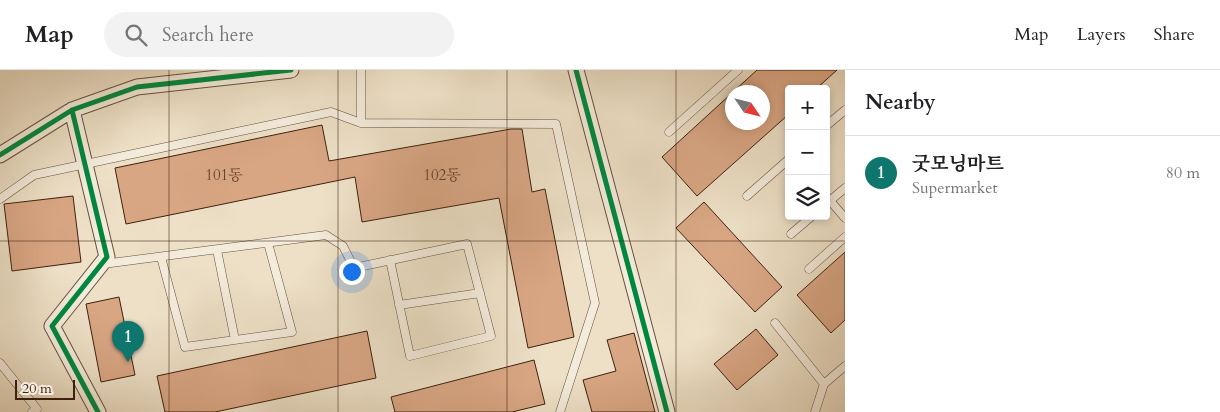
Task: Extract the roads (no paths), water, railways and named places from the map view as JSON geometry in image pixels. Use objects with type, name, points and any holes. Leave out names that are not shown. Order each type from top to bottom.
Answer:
[{"type":"street","points":[[0,155],[8,146],[72,110],[137,87],[291,70]]},
{"type":"street","points":[[576,70],[667,412]]},
{"type":"street","points":[[72,110],[107,257],[52,326],[98,412]]},
{"type":"lane","points":[[361,70],[361,123]]},
{"type":"lane","points":[[668,132],[738,70]]},
{"type":"lane","points":[[830,123],[845,110]]},
{"type":"lane","points":[[0,198],[34,175],[331,112],[361,123],[556,124],[595,303],[560,412]]},
{"type":"lane","points":[[747,196],[785,163]]},
{"type":"lane","points":[[830,199],[845,188]]},
{"type":"lane","points":[[830,202],[845,218]]},
{"type":"lane","points":[[791,234],[807,220]]},
{"type":"lane","points":[[101,265],[326,235],[344,246],[354,268],[390,260],[467,244],[491,336],[410,356],[390,260]]},
{"type":"lane","points":[[808,269],[845,237]]},
{"type":"lane","points":[[161,257],[185,347],[292,332],[268,243]]},
{"type":"lane","points":[[217,250],[235,340]]},
{"type":"lane","points":[[399,305],[480,294]]},
{"type":"lane","points":[[775,323],[824,384]]},
{"type":"lane","points":[[0,363],[36,409],[32,412]]},
{"type":"lane","points":[[815,412],[824,384],[845,366]]},
{"type":"place","name":"굿모닝마트","points":[[128,362]]}]
